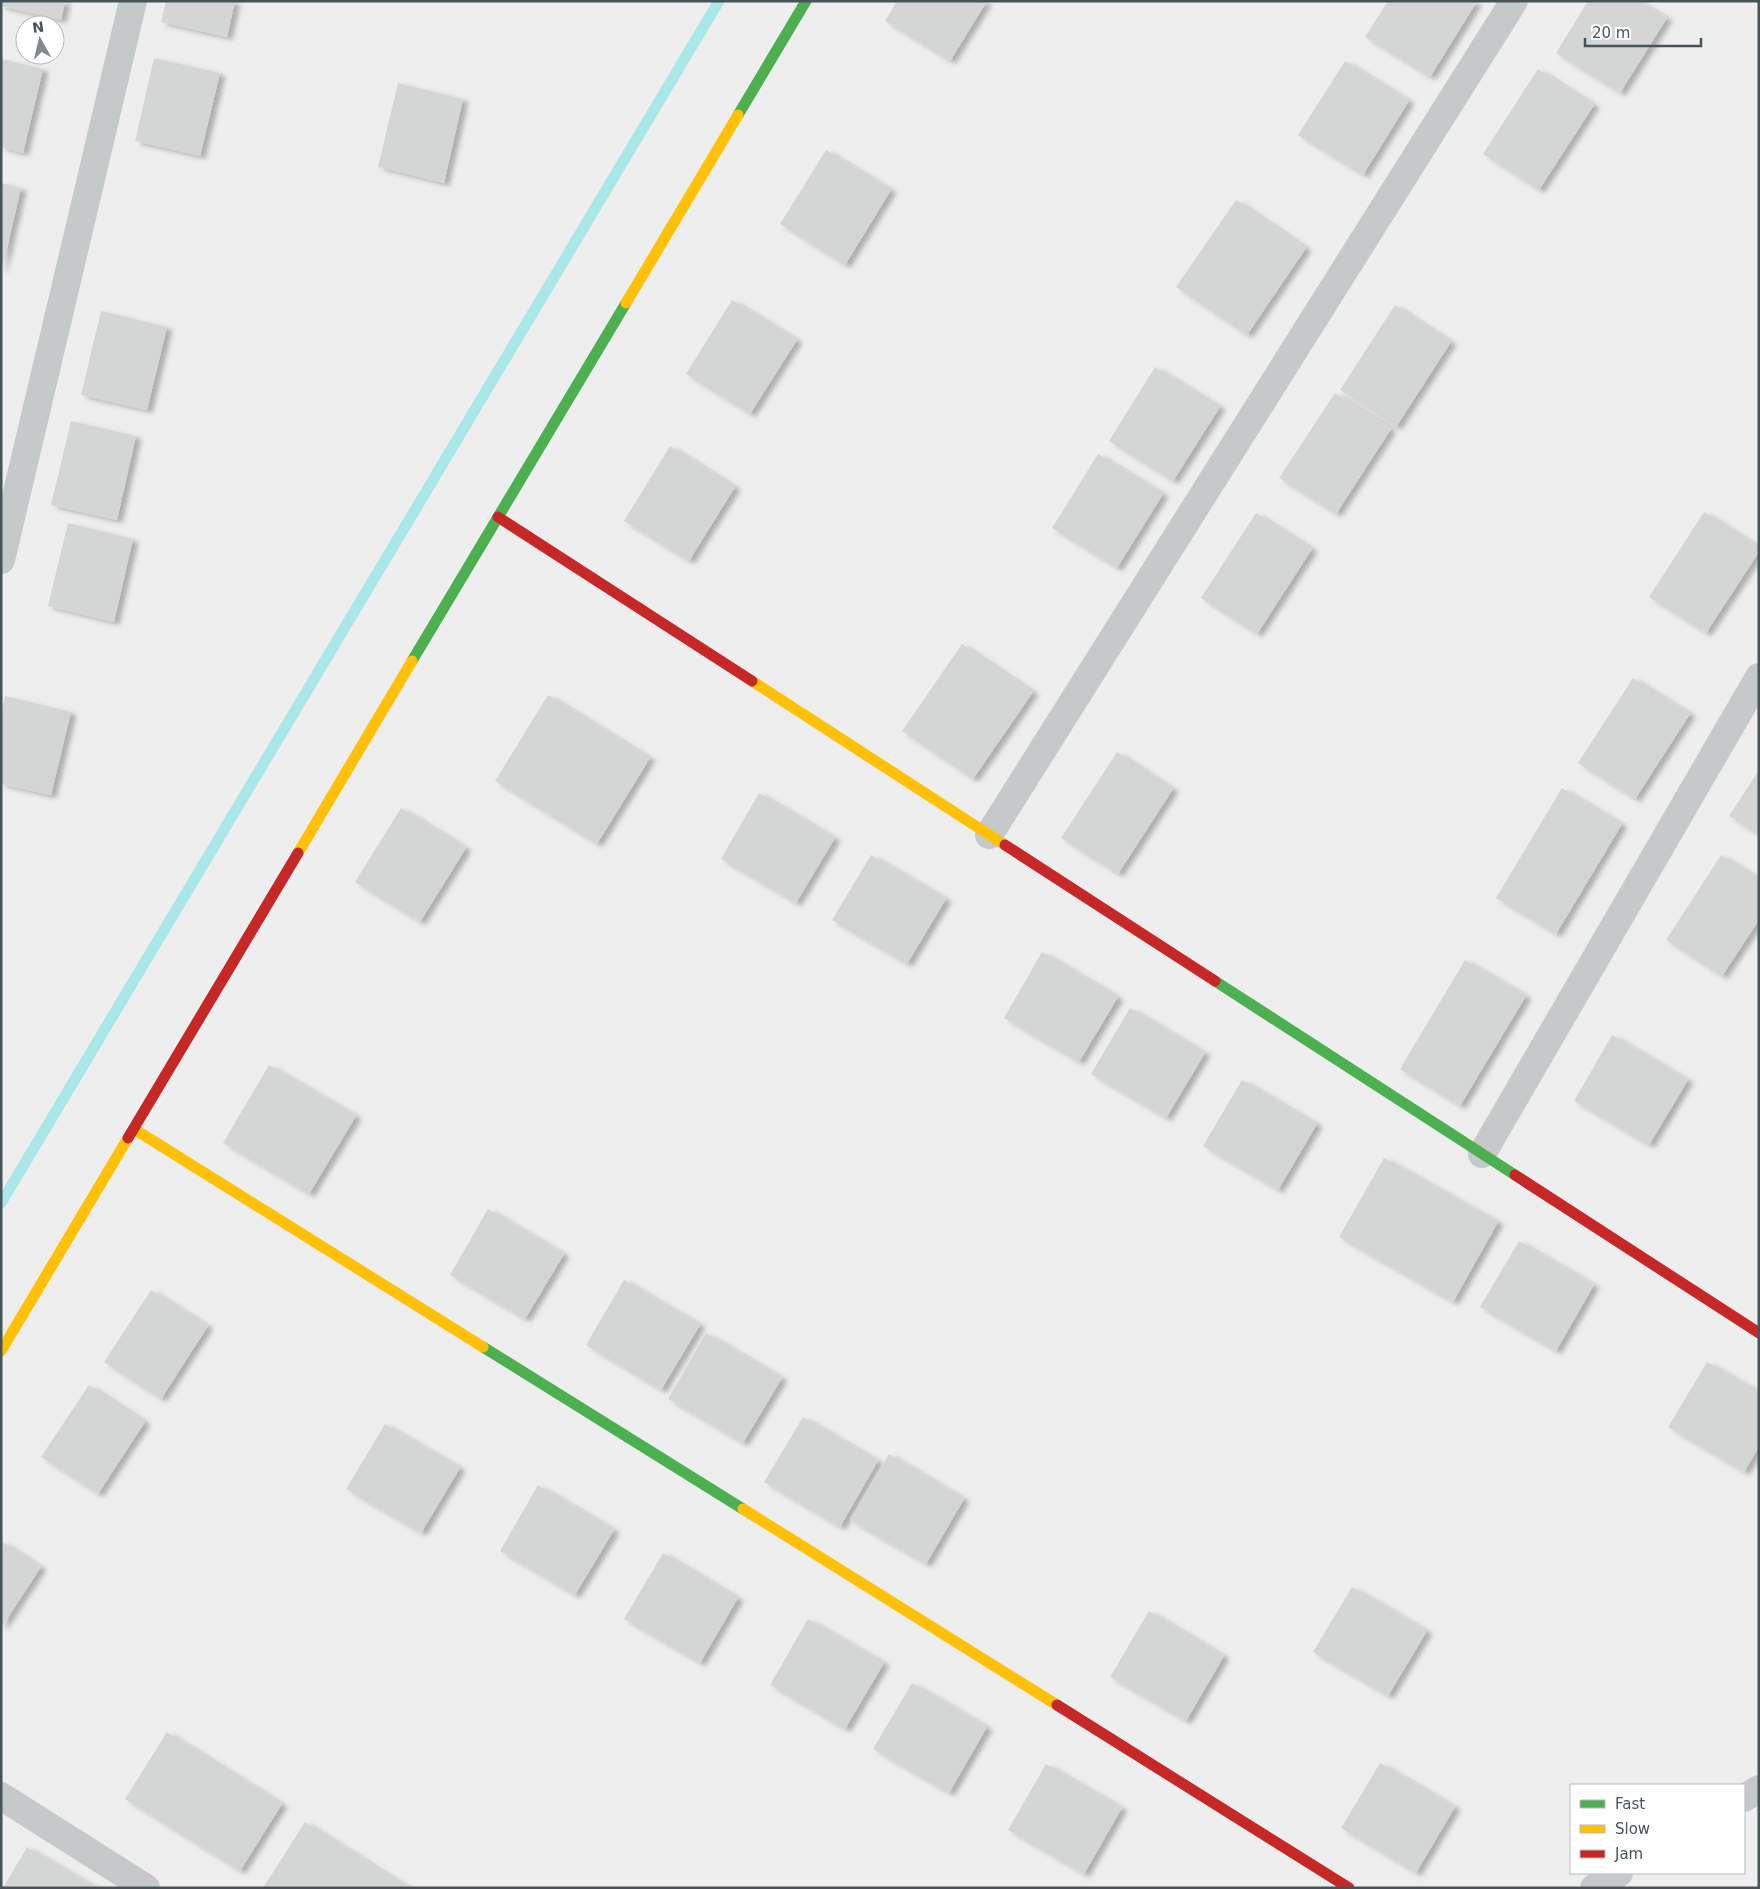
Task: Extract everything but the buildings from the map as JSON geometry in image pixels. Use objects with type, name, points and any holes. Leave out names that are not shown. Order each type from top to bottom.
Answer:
[{"type":"street","points":[[1,560],[133,1]]},
{"type":"street","points":[[1,1351],[806,1]]},
{"type":"street","points":[[989,835],[1514,1]]},
{"type":"street","points":[[498,517],[1759,1334]]},
{"type":"street","points":[[1482,1154],[1759,677]]},
{"type":"street","points":[[134,1129],[1349,1888]]},
{"type":"street","points":[[1745,1797],[1759,1789]]},
{"type":"street","points":[[1,1796],[146,1888]]},
{"type":"street","points":[[1594,1888],[1617,1874]]},
{"type":"waterway","points":[[1,1203],[719,1]]},
{"type":"traffic: fast","points":[[738,115],[806,1]]},
{"type":"traffic: fast","points":[[412,661],[626,303]]},
{"type":"traffic: fast","points":[[1215,981],[1515,1175]]},
{"type":"traffic: fast","points":[[483,1347],[743,1509]]},
{"type":"traffic: slow","points":[[626,303],[738,115]]},
{"type":"traffic: slow","points":[[298,853],[412,661]]},
{"type":"traffic: slow","points":[[752,681],[1005,845]]},
{"type":"traffic: slow","points":[[134,1129],[483,1347]]},
{"type":"traffic: slow","points":[[1,1351],[128,1138]]},
{"type":"traffic: slow","points":[[743,1509],[1057,1705]]},
{"type":"traffic: jam","points":[[498,517],[752,681]]},
{"type":"traffic: jam","points":[[1005,845],[1215,981]]},
{"type":"traffic: jam","points":[[128,1138],[298,853]]},
{"type":"traffic: jam","points":[[1515,1175],[1759,1333]]},
{"type":"traffic: jam","points":[[1057,1705],[1349,1888]]}]
